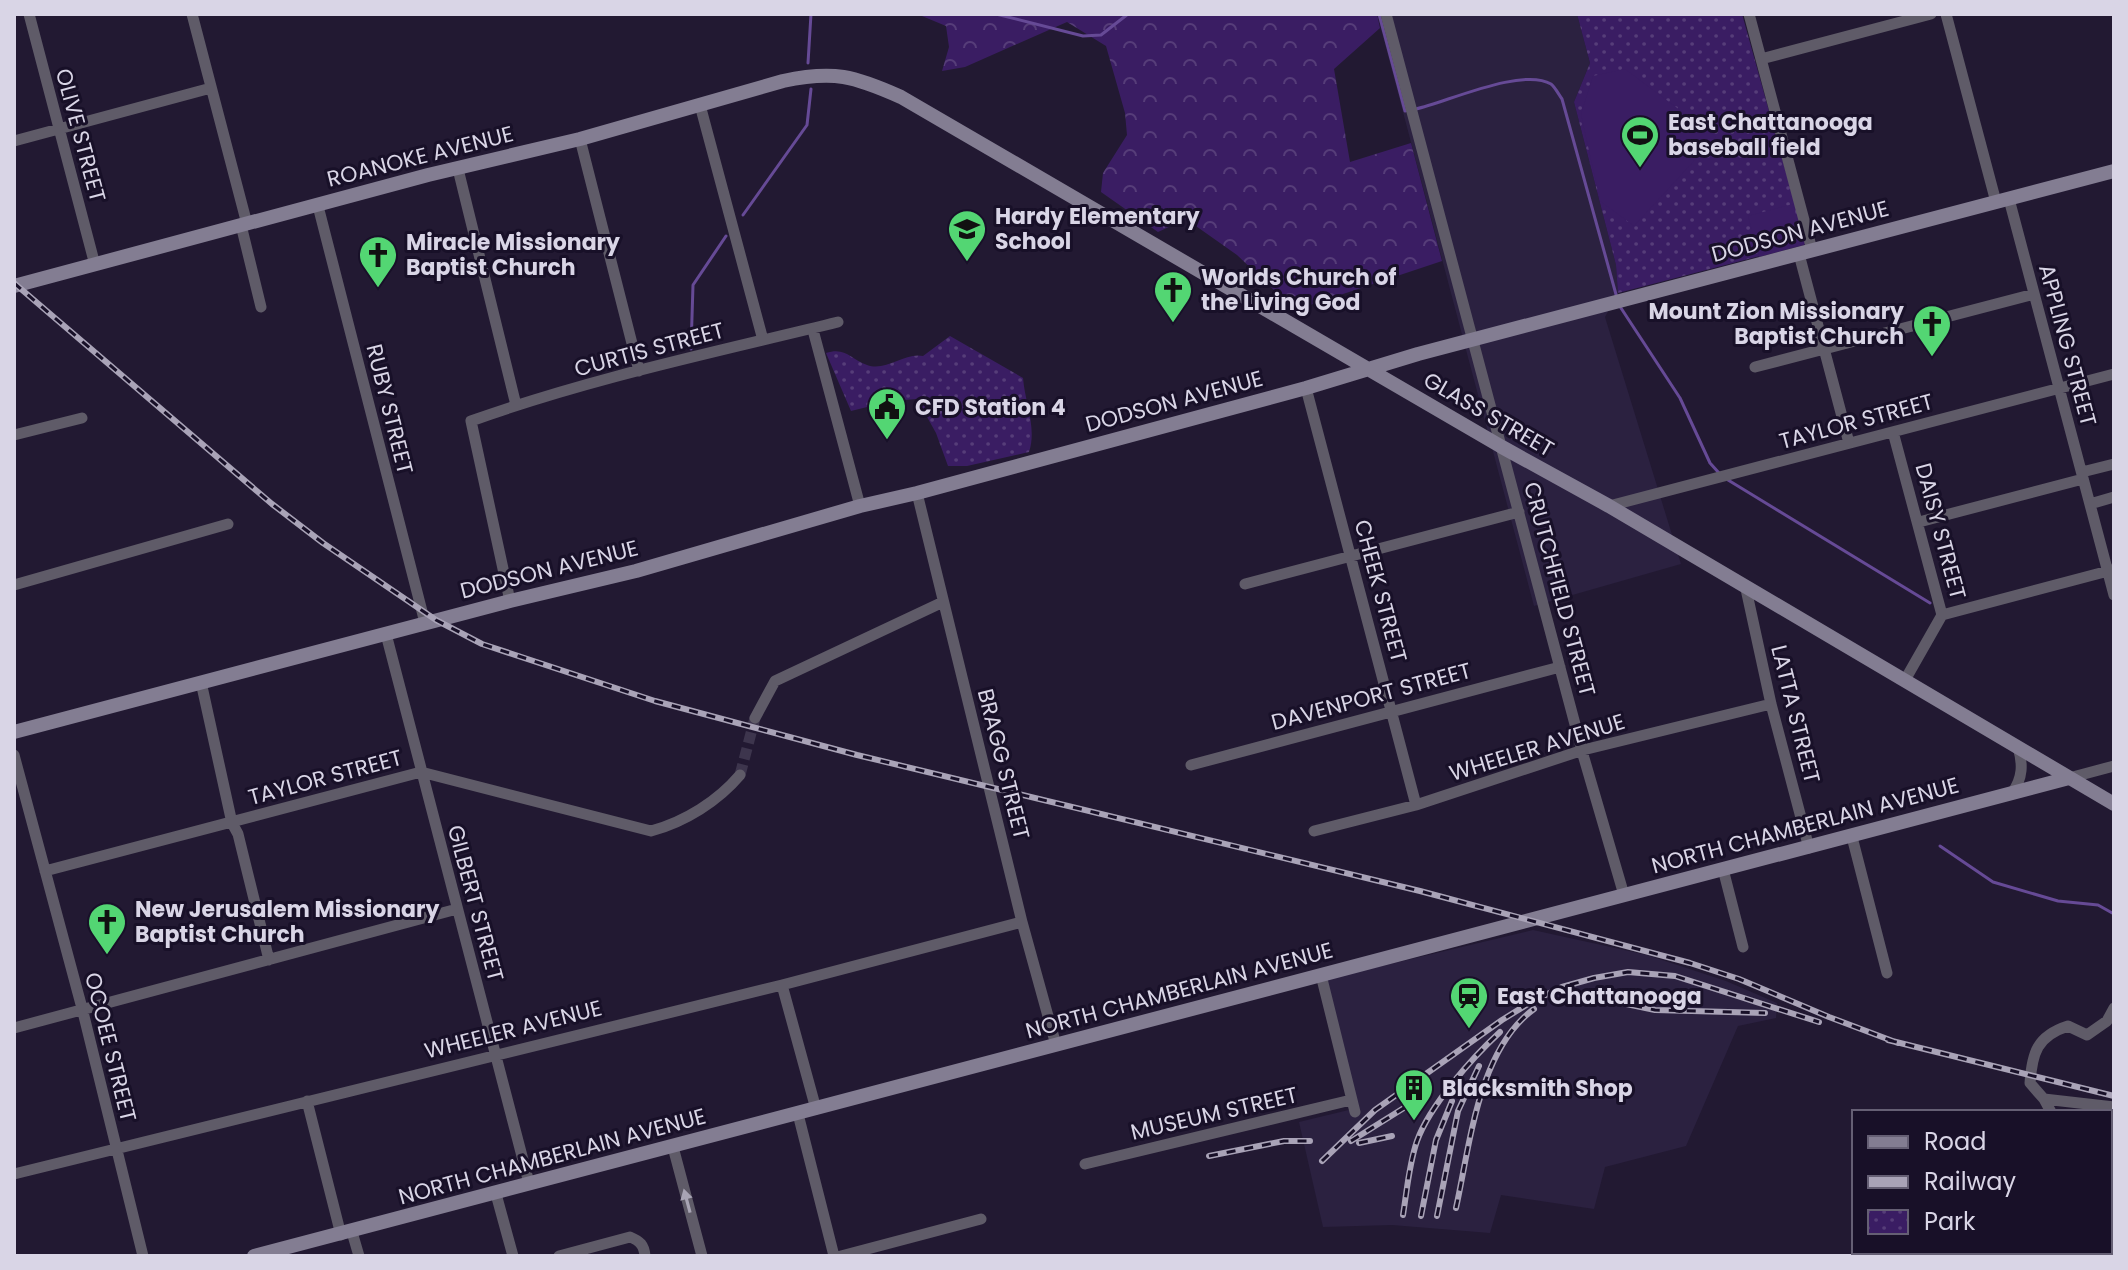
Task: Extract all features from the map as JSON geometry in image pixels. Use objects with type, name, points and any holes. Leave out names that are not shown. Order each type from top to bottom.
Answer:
[{"type":"street","name":"OLIVE STREET","points":[[29,14],[95,265]]},
{"type":"street","points":[[192,14],[244,224],[261,307]]},
{"type":"street","name":"CRUTCHFIELD STREET","points":[[1386,14],[1624,895]]},
{"type":"street","points":[[1749,14],[1806,252],[1824,349],[1849,443]]},
{"type":"street","points":[[1761,59],[1931,14]]},
{"type":"street","name":"APPLING STREET","points":[[1946,14],[2034,294],[2082,476],[2111,570],[2114,595]]},
{"type":"street","name":"ROANOKE AVENUE","points":[[14,286],[580,139],[783,81],[814,75],[837,75]]},
{"type":"street","name":"GLASS STREET","points":[[837,75],[867,82],[901,97],[1502,447],[1609,506],[2114,804]]},
{"type":"street","points":[[14,141],[211,88]]},
{"type":"street","points":[[700,105],[763,340]]},
{"type":"street","points":[[580,139],[639,371]]},
{"type":"street","points":[[458,169],[516,405]]},
{"type":"street","name":"DODSON AVENUE","points":[[15,727],[636,571],[860,506],[1306,388],[1473,339],[2114,171]]},
{"type":"street","name":"RUBY STREET","points":[[318,206],[425,623]]},
{"type":"street","points":[[1755,367],[2034,294]]},
{"type":"street","name":"CURTIS STREET","points":[[510,601],[471,421],[516,405],[639,371],[838,322]]},
{"type":"street","points":[[813,330],[860,506]]},
{"type":"street","name":"TAYLOR STREET","points":[[1609,506],[2114,374]]},
{"type":"street","name":"CHEEK STREET","points":[[1306,388],[1416,805]]},
{"type":"street","points":[[14,435],[82,418]]},
{"type":"street","name":"DAISY STREET","points":[[1893,432],[1942,615],[1905,680]]},
{"type":"street","points":[[1919,522],[2114,464]]},
{"type":"street","name":"BRAGG STREET","points":[[917,493],[1022,922],[1056,1045]]},
{"type":"street","points":[[2090,504],[2114,497]]},
{"type":"street","points":[[1245,584],[1519,512]]},
{"type":"street","points":[[14,585],[228,524]]},
{"type":"street","points":[[1942,615],[2111,570]]},
{"type":"street","name":"LATTA STREET","points":[[1746,589],[1771,704],[1809,848]]},
{"type":"street","points":[[755,718],[775,681],[943,602]]},
{"type":"street","name":"GILBERT STREET","points":[[386,634],[529,1183]]},
{"type":"street","name":"DAVENPORT STREET","points":[[1191,765],[1560,667]]},
{"type":"street","points":[[201,682],[232,823],[238,834],[269,960]]},
{"type":"street","name":"WHEELER AVENUE","points":[[1314,831],[1416,805],[1583,750],[1771,704]]},
{"type":"street","points":[[2012,793],[2018,785],[2023,763],[2018,747]]},
{"type":"street","name":"OCOEE STREET","points":[[14,755],[82,1008],[143,1256]]},
{"type":"street","name":"NORTH CHAMBERLAIN AVENUE","points":[[254,1256],[2114,766]]},
{"type":"street","name":"TAYLOR STREET","points":[[45,871],[421,772],[651,831],[716,800],[740,775]]},
{"type":"street","points":[[1852,837],[1887,973]]},
{"type":"street","points":[[1723,869],[1743,947]]},
{"type":"street","points":[[14,1028],[457,909]]},
{"type":"street","name":"WHEELER AVENUE","points":[[14,1174],[782,985],[1022,922]]},
{"type":"street","name":"MUSEUM STREET","points":[[1085,1164],[1353,1106],[1321,975]]},
{"type":"street","points":[[782,985],[816,1109]]},
{"type":"street","points":[[2050,1110],[2030,1083],[2033,1055],[2049,1032],[2068,1026],[2087,1035],[2107,1021],[2114,1008]]},
{"type":"street","points":[[2044,1099],[2114,1107]]},
{"type":"street","points":[[307,1101],[346,1233],[359,1256]]},
{"type":"street","points":[[798,1114],[834,1256]]},
{"type":"street","points":[[673,1147],[702,1256]]},
{"type":"street","points":[[496,1194],[513,1256]]},
{"type":"street","points":[[841,1256],[981,1219]]},
{"type":"street","points":[[559,1256],[630,1237],[639,1240],[645,1256]]},
{"type":"shaded area","points":[[1377,14],[1577,14],[1590,63],[1574,102],[1616,265],[1618,293],[1605,317],[1681,564],[1534,606]]},
{"type":"shaded area","points":[[1533,930],[1647,955],[1726,981],[1777,1003],[1776,1018],[1738,1026],[1686,1146],[1605,1167],[1594,1209],[1501,1195],[1490,1233],[1392,1225],[1323,1227],[1299,1122],[1357,1108],[1327,979]]},
{"type":"green space","points":[[1377,14],[1380,28],[1334,69],[1350,162],[1411,143],[1442,261],[1295,310],[1237,255],[1186,219],[1158,232],[1101,192],[1103,173],[1127,135],[1125,113],[1106,46],[1067,22],[965,67],[942,71],[949,47],[946,26],[922,16]]},
{"type":"green space","points":[[1577,14],[1742,14],[1806,244],[1618,293],[1616,265],[1574,102],[1590,63]]},
{"type":"green space","name":"East Chattanooga baseball field","points":[[1625,69],[1716,137],[1634,226],[1600,201],[1581,114],[1593,76]]},
{"type":"green space","points":[[1793,204],[1804,245],[1759,257],[1748,216]]},
{"type":"green space","points":[[950,336],[1023,378],[1031,425],[1029,452],[967,466],[948,466],[936,433],[917,399],[891,401],[851,411],[826,353],[843,353],[867,365],[881,366],[923,356]]},
{"type":"waterway","points":[[808,63],[811,14]]},
{"type":"waterway","points":[[996,14],[1083,36],[1101,35],[1128,14]]},
{"type":"waterway","points":[[1379,14],[1405,111],[1408,110]]},
{"type":"waterway","points":[[1416,109],[1504,83],[1538,80],[1551,84],[1562,99],[1617,298]]},
{"type":"waterway","points":[[743,215],[807,125],[811,89]]},
{"type":"waterway","points":[[691,349],[693,285],[726,236]]},
{"type":"waterway","points":[[1619,305],[1680,398],[1710,463],[1719,473]]},
{"type":"waterway","points":[[1728,480],[1930,603]]},
{"type":"waterway","points":[[1940,846],[1993,882],[2058,901],[2098,905],[2114,914]]},
{"type":"tunnel","points":[[740,775],[755,718]]},
{"type":"railway","points":[[14,283],[272,504],[436,620],[482,644],[655,701],[857,755],[1420,891],[1690,963],[1739,979],[1898,1043]]},
{"type":"railway","points":[[1322,1161],[1375,1110],[1502,1020],[1562,987],[1594,978],[1628,972],[1675,976],[1819,1022]]},
{"type":"railway","points":[[1598,998],[1655,1010],[1765,1013]]},
{"type":"railway","points":[[1456,1208],[1472,1128],[1488,1073],[1515,1027],[1534,1009]]},
{"type":"railway","points":[[1403,1215],[1412,1159],[1423,1127],[1453,1083],[1500,1032]]},
{"type":"railway","points":[[1888,1040],[2114,1096]]},
{"type":"railway","points":[[1437,1216],[1458,1111],[1479,1066]]},
{"type":"railway","points":[[1421,1216],[1436,1140],[1452,1101]]},
{"type":"railway","points":[[1351,1141],[1407,1106]]},
{"type":"railway","points":[[1359,1143],[1392,1136]]},
{"type":"railway","points":[[1209,1156],[1284,1141],[1310,1141]]},
{"type":"place","name":"East Chattanooga baseball field","points":[[1640,169]]},
{"type":"place","name":"Hardy Elementary School","points":[[967,263]]},
{"type":"place","name":"Miracle Missionary Baptist Church","points":[[378,289]]},
{"type":"place","name":"Worlds Church of the Living God","points":[[1173,324]]},
{"type":"place","name":"Mount Zion Missionary Baptist Church","points":[[1932,358]]},
{"type":"place","name":"CFD Station 4","points":[[887,441]]},
{"type":"place","name":"New Jerusalem Missionary Baptist Church","points":[[107,956]]},
{"type":"place","name":"East Chattanooga","points":[[1469,1030]]},
{"type":"place","name":"Blacksmith Shop","points":[[1414,1122]]}]
